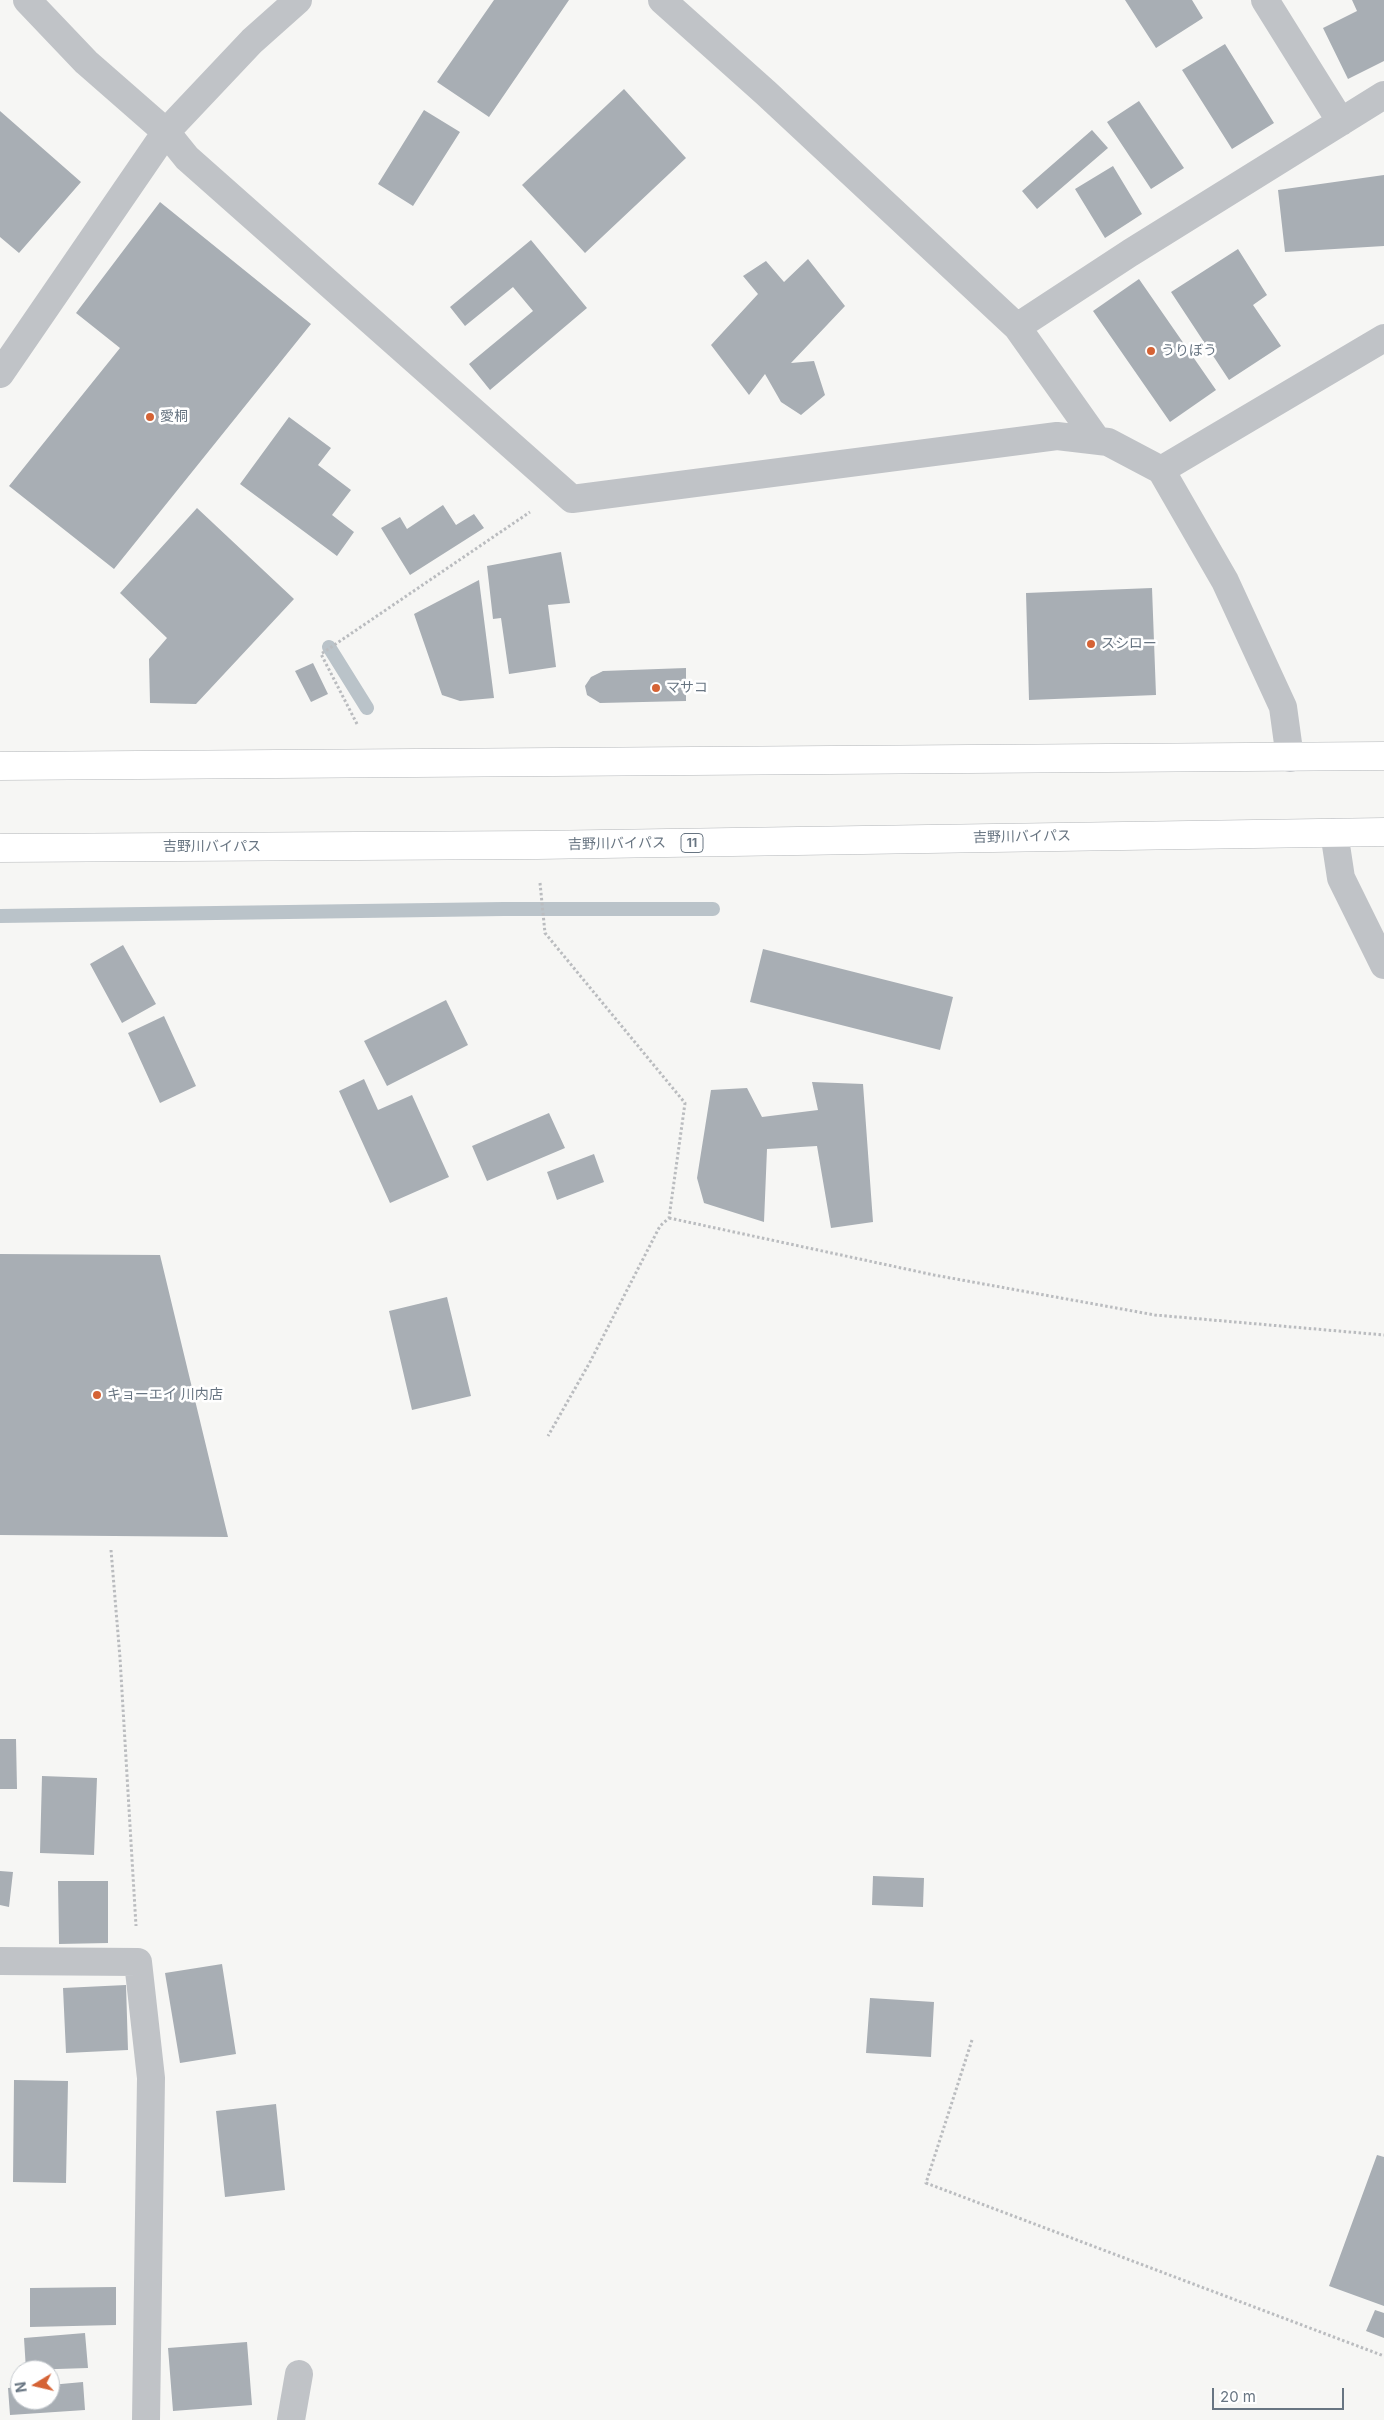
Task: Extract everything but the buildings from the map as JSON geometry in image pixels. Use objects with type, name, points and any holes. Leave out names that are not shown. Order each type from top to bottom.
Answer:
[{"type":"highway","points":[[0,766],[1384,756]]},
{"type":"highway","name":"吉野川バイパス","points":[[0,848],[537,845],[1384,832]]},
{"type":"street","points":[[27,0],[86,62],[166,132],[187,158],[572,499],[1057,436],[1108,442],[1161,470],[1225,581],[1282,707],[1290,758]]},
{"type":"street","points":[[0,374],[166,132],[252,41],[298,0]]},
{"type":"street","points":[[662,0],[766,93],[1017,327],[1096,440]]},
{"type":"street","points":[[1265,0],[1340,122]]},
{"type":"street","points":[[1017,327],[1130,253],[1384,95]]},
{"type":"street","points":[[1161,470],[1384,338]]},
{"type":"street","points":[[1334,832],[1341,878],[1384,965]]},
{"type":"street","points":[[0,1961],[138,1962],[150,2078],[146,2420]]},
{"type":"street","points":[[291,2420],[299,2374]]},
{"type":"path","points":[[356,724],[321,654],[562,490]]},
{"type":"path","points":[[542,898],[546,933],[685,1103],[669,1218],[660,1226],[590,1362],[548,1436]]},
{"type":"path","points":[[669,1218],[934,1274],[1155,1315],[1384,1335]]},
{"type":"path","points":[[111,1550],[120,1658],[138,1962]]},
{"type":"path","points":[[972,2040],[926,2184],[1384,2356]]},
{"type":"waterway","points":[[329,647],[367,708]]},
{"type":"waterway","points":[[0,916],[504,909],[713,909]]},
{"type":"place","name":"うりぼう","points":[[1151,351]]},
{"type":"place","name":"愛桐","points":[[150,417]]},
{"type":"place","name":"スシロー","points":[[1091,644]]},
{"type":"place","name":"マサコ","points":[[656,688]]},
{"type":"place","name":"キョーエイ 川内店","points":[[97,1395]]}]
